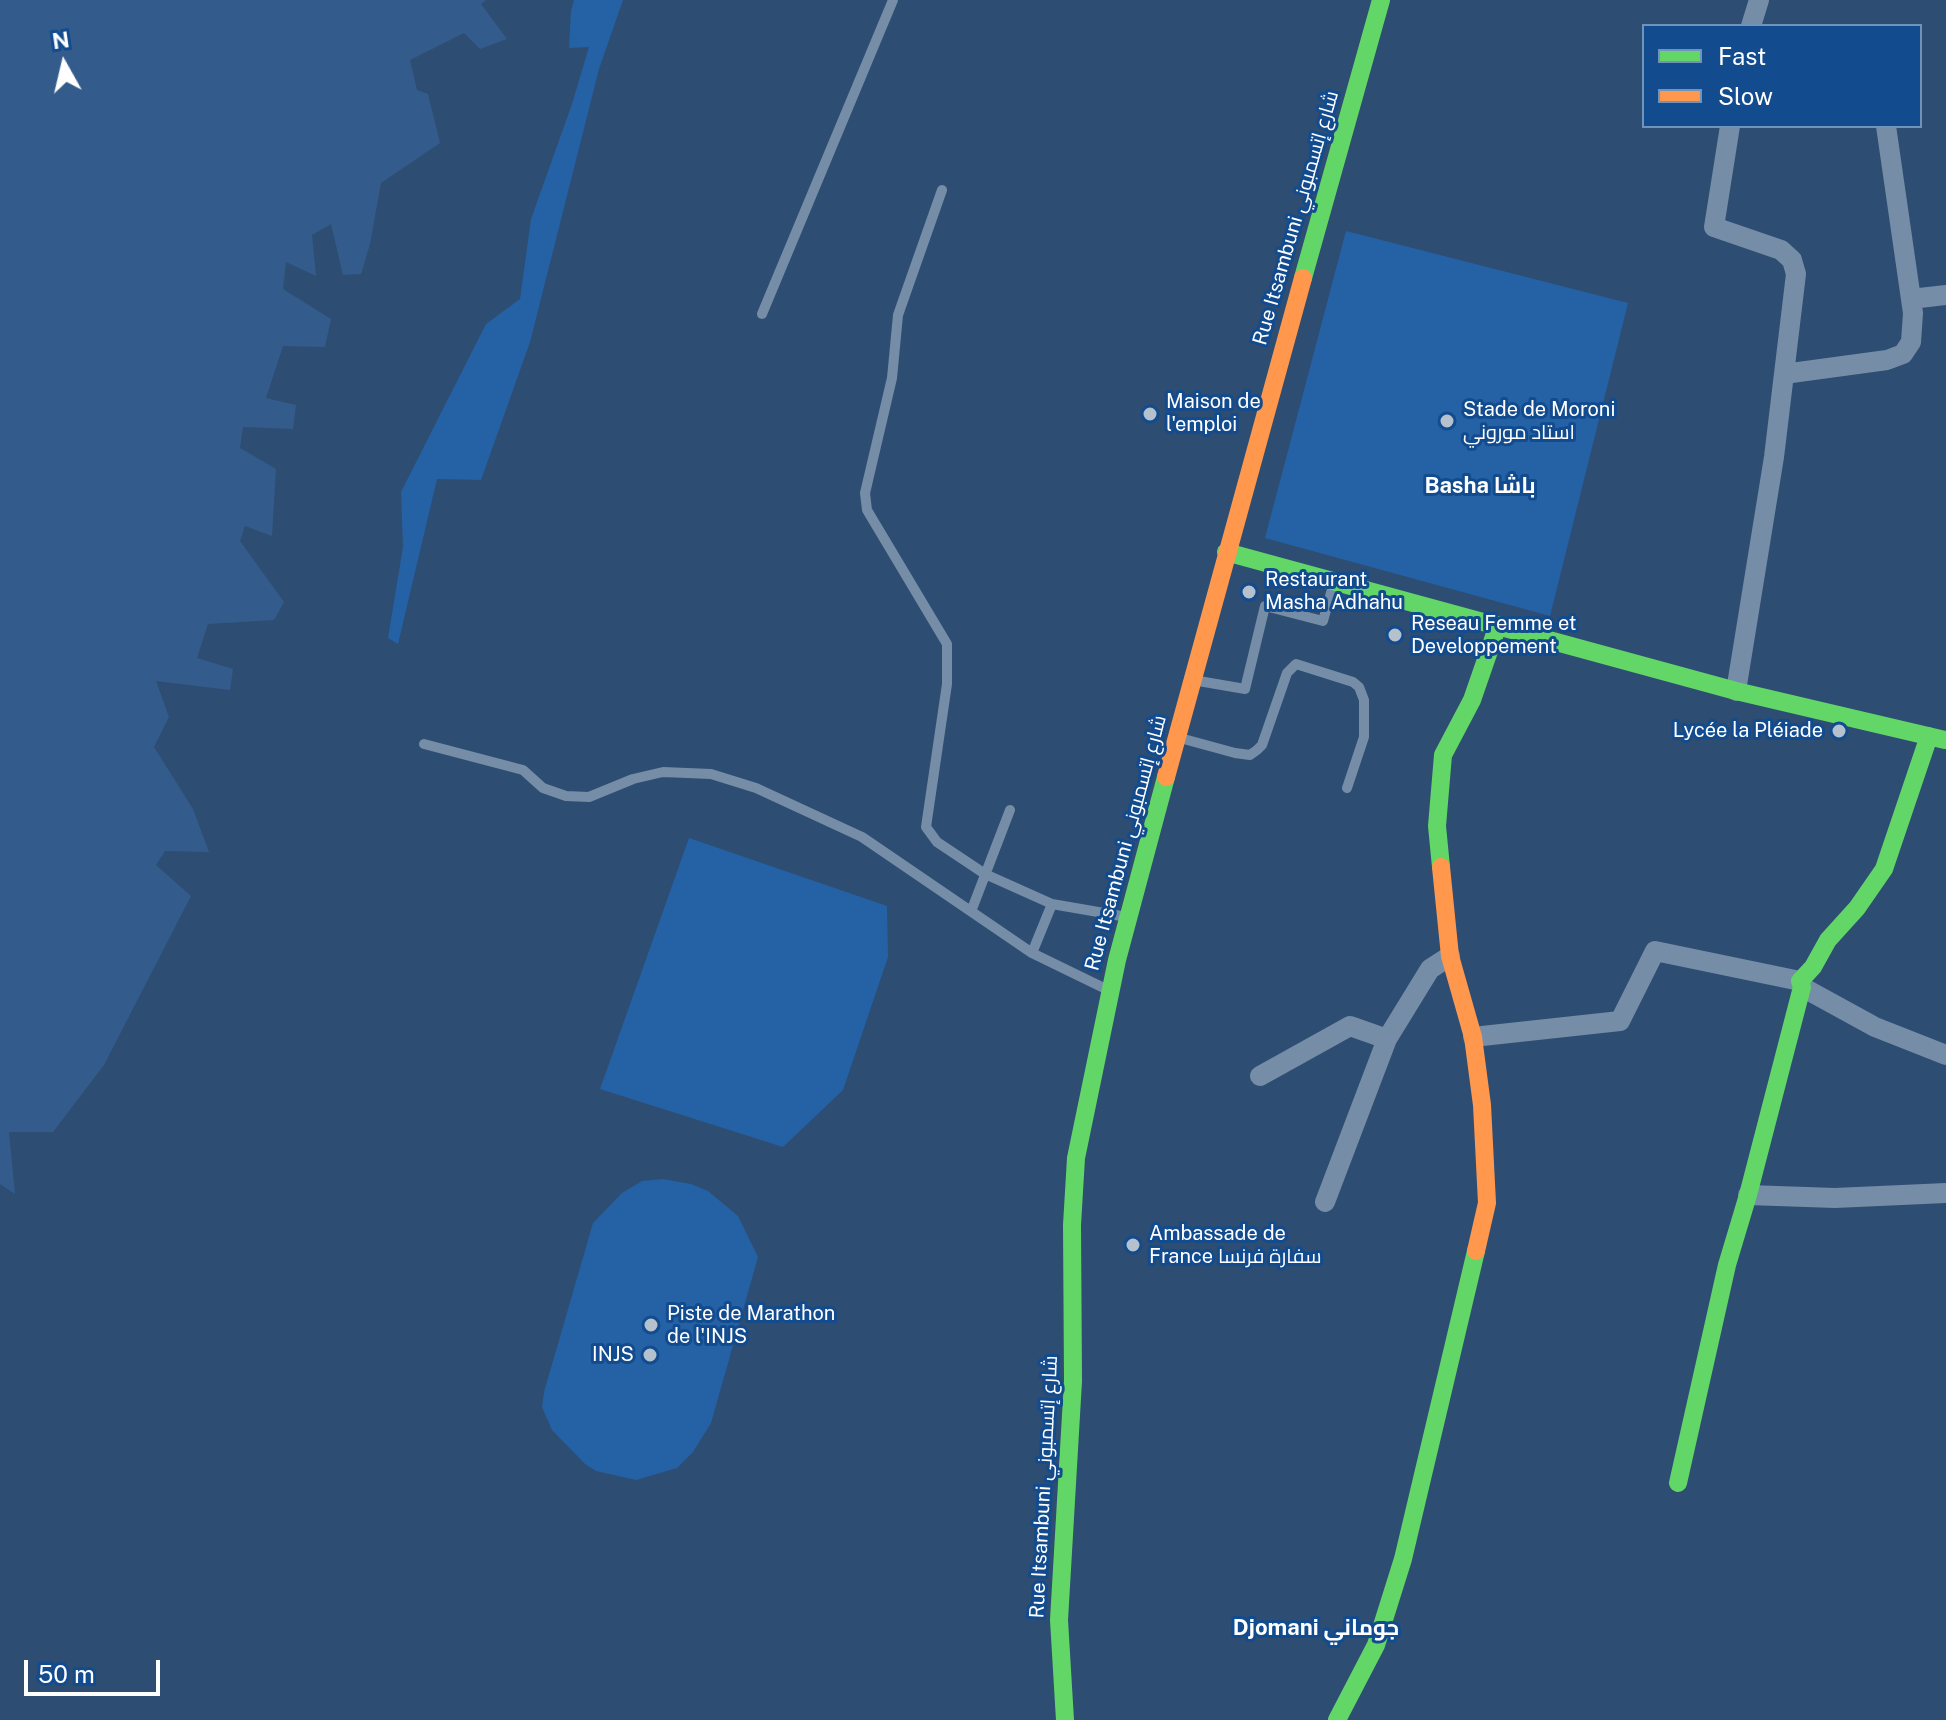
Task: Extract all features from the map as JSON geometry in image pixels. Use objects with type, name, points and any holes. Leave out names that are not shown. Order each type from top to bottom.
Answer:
[{"type":"street","name":"Rue Itsambuni شارع إتسمبوني","points":[[1065,1720],[1059,1620],[1073,1381],[1072,1211],[1076,1158],[1110,991],[1129,917],[1226,552],[1381,0]]},
{"type":"street","points":[[1752,24],[1759,0]]},
{"type":"street","points":[[1730,128],[1714,227],[1781,250],[1792,260],[1796,274],[1736,691]]},
{"type":"street","points":[[1784,374],[1870,364],[1903,354],[1911,342],[1911,299],[1886,128]]},
{"type":"street","points":[[1911,299],[1946,295]]},
{"type":"street","points":[[1226,552],[1736,691],[1937,738],[1884,869],[1857,908],[1828,940],[1801,984],[1748,1195],[1727,1265],[1678,1483]]},
{"type":"street","points":[[1337,1720],[1376,1645],[1403,1559],[1487,1203],[1482,1105],[1473,1037],[1450,956],[1437,826],[1443,755],[1472,700],[1498,625]]},
{"type":"street","points":[[1473,1037],[1620,1021],[1655,951],[1801,984],[1875,1027],[1946,1055]]},
{"type":"street","points":[[1325,1202],[1387,1039],[1430,969],[1450,956]]},
{"type":"street","points":[[1260,1076],[1350,1026],[1387,1039]]},
{"type":"street","points":[[1748,1195],[1835,1198],[1946,1193]]},
{"type":"lane","points":[[762,314],[893,0]]},
{"type":"lane","points":[[942,190],[898,315],[892,378],[865,493],[867,510],[947,644],[947,684],[926,827],[937,842],[985,874],[1052,904],[1129,917]]},
{"type":"lane","points":[[1193,680],[1245,689],[1265,606],[1323,621],[1335,580]]},
{"type":"lane","points":[[1178,738],[1250,755],[1262,745],[1287,673],[1296,664],[1353,682],[1359,687],[1364,700],[1364,737],[1347,788]]},
{"type":"lane","points":[[424,744],[523,770],[543,788],[566,796],[589,797],[633,779],[663,772],[711,774],[756,788],[862,837],[917,876],[972,909],[1032,953],[1110,991]]},
{"type":"lane","points":[[972,909],[1010,810]]},
{"type":"lane","points":[[1032,953],[1052,904]]},
{"type":"shaded area","points":[[0,0],[486,0],[481,4],[507,39],[480,49],[464,33],[410,60],[417,90],[428,94],[440,143],[381,183],[361,274],[343,275],[331,224],[312,235],[316,276],[286,262],[283,289],[331,319],[325,347],[283,346],[266,398],[296,405],[293,429],[243,427],[240,448],[276,469],[272,536],[245,526],[240,541],[284,602],[274,620],[208,624],[197,658],[233,669],[230,690],[156,681],[169,717],[154,747],[193,809],[209,852],[165,851],[156,865],[191,896],[104,1065],[53,1132],[9,1132],[15,1194],[0,1184]]},
{"type":"shaded area","points":[[574,0],[623,0],[599,69],[530,342],[481,480],[437,479],[398,644],[388,638],[403,547],[401,492],[486,324],[520,299],[531,219],[589,47],[569,48]]},
{"type":"shaded area","name":"Stade de Moroni استاد موروني","points":[[1346,231],[1628,303],[1550,616],[1265,538]]},
{"type":"shaded area","points":[[689,838],[887,906],[888,957],[843,1090],[783,1147],[600,1089]]},
{"type":"shaded area","name":"Piste de Marathon de l'INJS","points":[[663,1179],[708,1191],[738,1216],[758,1257],[711,1423],[693,1452],[677,1468],[636,1480],[596,1471],[585,1464],[552,1430],[542,1407],[593,1223],[622,1193],[642,1181]]},
{"type":"traffic: fast","points":[[1303,278],[1381,0]]},
{"type":"traffic: fast","points":[[1226,552],[1736,691],[1945,740]]},
{"type":"traffic: fast","points":[[1441,867],[1437,826],[1443,755],[1472,700],[1498,625]]},
{"type":"traffic: fast","points":[[1678,1483],[1727,1265],[1802,987],[1800,981],[1884,869],[1929,736]]},
{"type":"traffic: fast","points":[[1065,1720],[1059,1620],[1073,1381],[1072,1225],[1076,1158],[1117,960],[1166,777]]},
{"type":"traffic: fast","points":[[1337,1720],[1376,1645],[1403,1559],[1476,1251]]},
{"type":"traffic: slow","points":[[1166,777],[1303,278]]},
{"type":"traffic: slow","points":[[1441,867],[1450,956],[1473,1037],[1482,1105],[1487,1203],[1476,1251]]},
{"type":"place","name":"Maison de l'emploi","points":[[1150,414]]},
{"type":"place","name":"Stade de Moroni استاد موروني","points":[[1447,421]]},
{"type":"place","name":"Restaurant Masha Adhahu","points":[[1249,592]]},
{"type":"place","name":"Reseau Femme et Developpement","points":[[1395,635]]},
{"type":"place","name":"Lycée la Pléiade","points":[[1839,731]]},
{"type":"place","name":"Ambassade de France سفارة فرنسا","points":[[1133,1245]]},
{"type":"place","name":"Piste de Marathon de l'INJS","points":[[651,1325]]},
{"type":"place","name":"INJS","points":[[650,1355]]},
{"type":"district","name":"Basha باشا","points":[[1480,486]]},
{"type":"district","name":"Djomani جوماني","points":[[1316,1628]]}]
